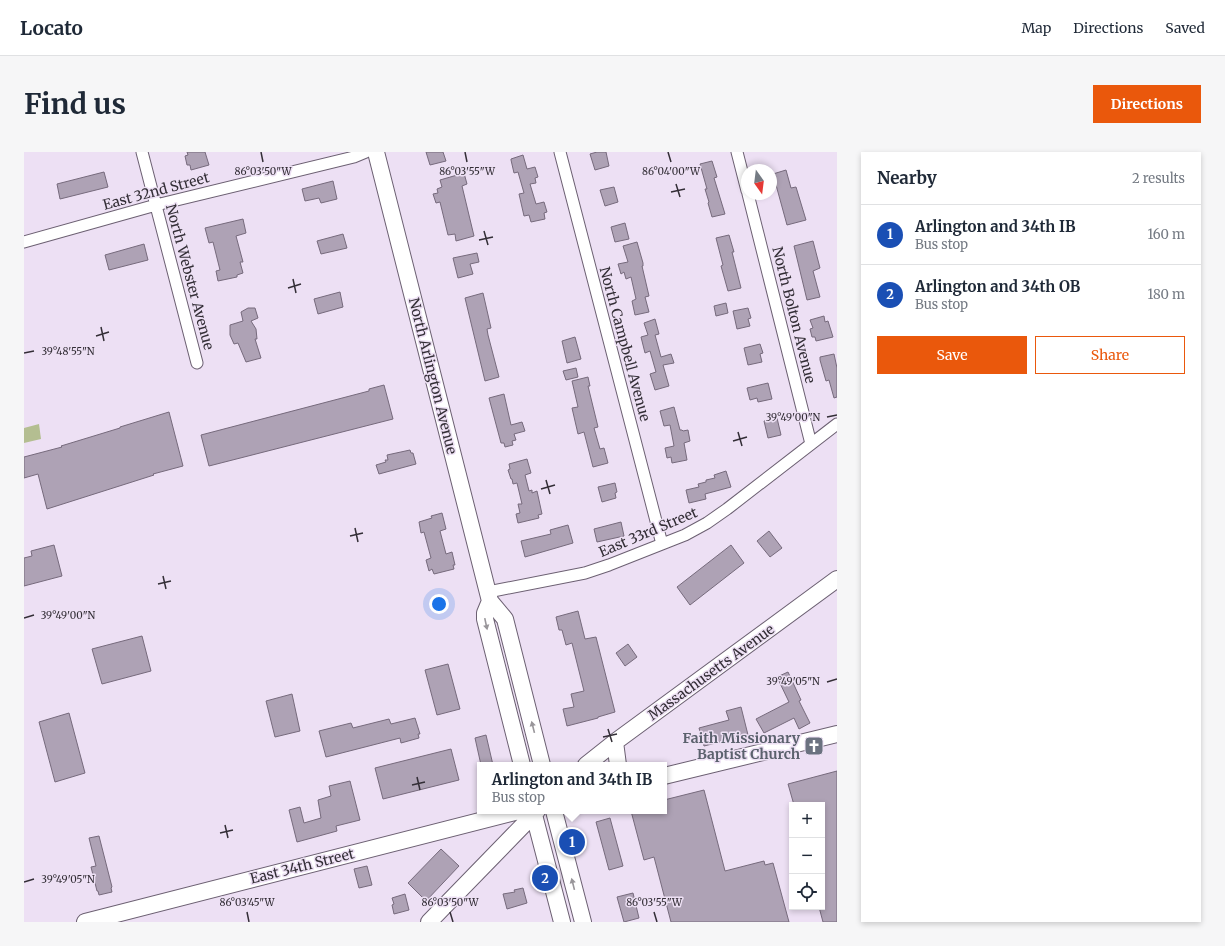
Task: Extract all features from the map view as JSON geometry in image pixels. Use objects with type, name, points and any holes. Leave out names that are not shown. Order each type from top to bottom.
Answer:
[{"type":"main road","name":"North Arlington Avenue","points":[[376,152],[489,596],[505,619],[541,762]]},
{"type":"main road","name":"Massachusetts Avenue","points":[[590,762],[837,579]]},
{"type":"main road","name":"North Arlington Avenue","points":[[489,596],[485,619],[521,762]]},
{"type":"main road","points":[[667,775],[837,734]]},
{"type":"main road","points":[[615,742],[618,762]]},
{"type":"main road","name":"East 34th Street","points":[[84,922],[523,814]]},
{"type":"main road","points":[[429,922],[529,814]]},
{"type":"main road","points":[[532,814],[562,922]]},
{"type":"main road","points":[[555,814],[583,922]]},
{"type":"street","name":"North Webster Avenue","points":[[142,152],[197,363]]},
{"type":"street","name":"East 32nd Street","points":[[24,242],[156,206],[354,157],[366,152]]},
{"type":"street","name":"North Campbell Avenue","points":[[560,152],[662,544]]},
{"type":"street","name":"North Bolton Avenue","points":[[737,152],[741,168]]},
{"type":"street","name":"North Bolton Avenue","points":[[749,200],[811,444]]},
{"type":"street","name":"East 33rd Street","points":[[489,596],[585,573],[685,535],[712,519],[837,424]]},
{"type":"green space","points":[[39,424],[41,439],[24,443],[24,428]]},
{"type":"building","points":[[187,152],[205,152],[209,165],[191,170],[190,165],[187,165],[185,156],[188,155]]},
{"type":"building","points":[[426,152],[443,152],[446,161],[430,165]]},
{"type":"building","points":[[606,152],[609,166],[595,170],[590,154]]},
{"type":"building","points":[[523,155],[527,169],[535,167],[538,177],[535,178],[536,183],[530,184],[536,204],[544,202],[547,212],[544,213],[545,219],[531,222],[529,215],[524,216],[519,194],[524,193],[518,172],[514,173],[511,160]]},
{"type":"building","points":[[712,161],[717,177],[714,178],[725,214],[712,217],[705,189],[707,189],[700,164]]},
{"type":"building","points":[[786,170],[791,188],[796,187],[806,220],[787,225],[777,189],[777,173]]},
{"type":"building","points":[[104,172],[108,187],[60,199],[57,184]]},
{"type":"building","points":[[464,173],[467,184],[462,186],[474,236],[456,241],[455,234],[448,235],[440,202],[436,203],[433,194],[438,193],[437,189],[442,187],[440,180]]},
{"type":"building","points":[[333,181],[337,199],[321,203],[319,198],[305,201],[302,189]]},
{"type":"building","points":[[614,187],[618,202],[605,206],[600,190]]},
{"type":"building","points":[[243,219],[246,233],[236,236],[243,262],[240,262],[243,273],[237,275],[237,277],[218,281],[216,271],[220,270],[213,242],[209,243],[205,228]]},
{"type":"building","points":[[625,223],[629,239],[615,242],[611,227]]},
{"type":"building","points":[[343,234],[347,248],[321,254],[317,241]]},
{"type":"building","points":[[729,235],[741,288],[728,291],[721,266],[723,265],[716,238]]},
{"type":"building","points":[[813,241],[820,268],[813,271],[820,297],[807,300],[794,246]]},
{"type":"building","points":[[637,242],[643,263],[642,266],[649,296],[645,297],[649,312],[635,315],[632,301],[636,299],[631,277],[626,279],[624,272],[621,274],[618,264],[628,262],[623,246]]},
{"type":"building","points":[[144,244],[148,260],[109,270],[105,255]]},
{"type":"building","points":[[477,253],[479,262],[470,264],[473,274],[458,278],[453,258]]},
{"type":"building","points":[[340,292],[343,307],[318,314],[314,299]]},
{"type":"building","points":[[483,293],[491,328],[487,329],[488,335],[499,377],[485,381],[465,298]]},
{"type":"building","points":[[726,303],[728,313],[716,316],[714,306]]},
{"type":"building","points":[[248,308],[255,308],[258,318],[251,321],[256,329],[257,339],[255,339],[261,358],[246,362],[238,343],[234,344],[230,335],[230,325],[243,321],[241,312]]},
{"type":"building","points":[[748,308],[751,318],[748,319],[750,326],[737,329],[733,311]]},
{"type":"building","points":[[824,316],[825,322],[828,321],[833,337],[816,341],[815,337],[812,337],[810,329],[813,328],[810,320]]},
{"type":"building","points":[[655,319],[659,334],[655,335],[661,357],[671,354],[674,363],[663,365],[669,386],[655,390],[650,374],[656,372],[650,351],[645,353],[641,337],[648,335],[644,323]]},
{"type":"building","points":[[575,337],[581,359],[567,363],[562,341]]},
{"type":"building","points":[[760,344],[763,353],[760,354],[762,362],[748,365],[744,348]]},
{"type":"building","points":[[834,354],[837,368],[837,397],[834,398],[829,380],[826,381],[820,357]]},
{"type":"building","points":[[576,368],[578,377],[566,380],[563,371]]},
{"type":"building","points":[[588,377],[590,386],[588,386],[598,427],[594,428],[600,449],[604,448],[608,463],[593,467],[584,432],[578,434],[572,408],[578,407],[572,381]]},
{"type":"building","points":[[768,383],[772,399],[758,402],[757,398],[750,400],[747,388]]},
{"type":"building","points":[[384,385],[393,419],[209,466],[201,435],[369,391],[369,389]]},
{"type":"building","points":[[504,394],[511,425],[522,422],[525,431],[514,434],[516,440],[512,441],[513,445],[505,447],[504,443],[501,443],[489,398]]},
{"type":"building","points":[[674,407],[680,430],[688,430],[690,441],[684,443],[687,460],[672,463],[671,457],[667,458],[665,448],[674,446],[670,425],[664,426],[660,411]]},
{"type":"building","points":[[169,412],[183,466],[153,474],[154,475],[47,509],[38,474],[24,478],[24,457],[62,447],[61,446]]},
{"type":"building","points":[[777,418],[781,435],[768,438],[764,421]]},
{"type":"building","points":[[410,450],[411,453],[413,453],[416,464],[379,474],[376,465],[386,462],[385,460],[388,460],[387,455]]},
{"type":"building","points":[[527,459],[531,473],[525,475],[529,491],[532,490],[532,493],[537,491],[542,514],[538,515],[539,518],[518,523],[516,514],[520,513],[518,504],[522,504],[517,483],[513,484],[508,470],[510,469],[509,464]]},
{"type":"building","points":[[726,471],[731,487],[705,494],[706,499],[689,503],[686,490],[699,487],[698,484],[715,478],[714,475]]},
{"type":"building","points":[[615,483],[617,492],[615,493],[616,498],[602,502],[598,487]]},
{"type":"building","points":[[442,513],[446,529],[440,531],[446,554],[452,552],[455,565],[453,565],[454,569],[434,574],[432,569],[429,571],[426,560],[431,558],[424,532],[421,533],[419,522],[432,518],[431,516]]},
{"type":"building","points":[[621,522],[624,536],[597,542],[594,529]]},
{"type":"building","points":[[568,525],[573,543],[525,557],[521,541],[551,534],[550,530]]},
{"type":"building","points":[[769,531],[782,548],[770,557],[757,541]]},
{"type":"building","points":[[54,545],[62,576],[24,586],[24,558],[32,556],[31,551]]},
{"type":"building","points":[[731,545],[744,563],[690,605],[677,587]]},
{"type":"building","points":[[578,611],[585,639],[596,637],[615,712],[567,726],[563,709],[574,707],[571,694],[584,691],[572,643],[566,645],[562,630],[559,630],[556,617]]},
{"type":"building","points":[[142,636],[151,671],[102,684],[92,649]]},
{"type":"building","points":[[628,644],[637,657],[625,666],[616,653]]},
{"type":"building","points":[[448,664],[460,709],[437,715],[425,670]]},
{"type":"building","points":[[788,672],[801,700],[799,701],[810,723],[799,729],[794,718],[764,733],[756,719],[789,702],[777,677]]},
{"type":"building","points":[[292,694],[300,731],[275,737],[266,701]]},
{"type":"building","points":[[741,707],[748,735],[704,746],[699,728],[729,720],[726,711]]},
{"type":"building","points":[[69,713],[85,773],[55,782],[39,722]]},
{"type":"building","points":[[415,718],[420,734],[418,734],[419,738],[401,743],[400,738],[326,757],[319,731],[351,723],[353,728],[389,719],[391,724]]},
{"type":"building","points":[[486,735],[492,762],[480,762],[475,738]]},
{"type":"building","points":[[451,749],[459,780],[383,799],[375,768]]},
{"type":"building","points":[[837,771],[837,922],[823,922],[820,910],[825,910],[825,802],[793,802],[788,784]]},
{"type":"building","points":[[350,781],[360,820],[336,826],[337,831],[297,842],[289,810],[300,807],[304,823],[321,818],[318,800],[331,796],[329,786]]},
{"type":"building","points":[[704,790],[725,871],[764,861],[765,865],[773,863],[789,922],[671,922],[654,857],[644,860],[632,814],[667,814],[667,799]]},
{"type":"building","points":[[610,818],[623,866],[609,870],[596,822]]},
{"type":"building","points":[[99,836],[112,892],[99,895],[91,867],[96,866],[89,838]]},
{"type":"building","points":[[441,849],[459,866],[426,901],[408,883]]},
{"type":"building","points":[[367,866],[372,885],[359,888],[354,869]]},
{"type":"building","points":[[523,888],[527,903],[507,909],[503,894],[515,892],[514,890]]},
{"type":"building","points":[[633,893],[639,918],[624,922],[617,897]]},
{"type":"building","points":[[405,894],[409,910],[394,914],[392,905],[394,904],[392,898]]},
{"type":"place","name":"Faith Missionary Baptist Church","points":[[814,746]]},
{"type":"place","name":"Arlington and 34th IB","points":[[572,842]]},
{"type":"place","name":"Arlington and 34th OB","points":[[545,878]]}]
